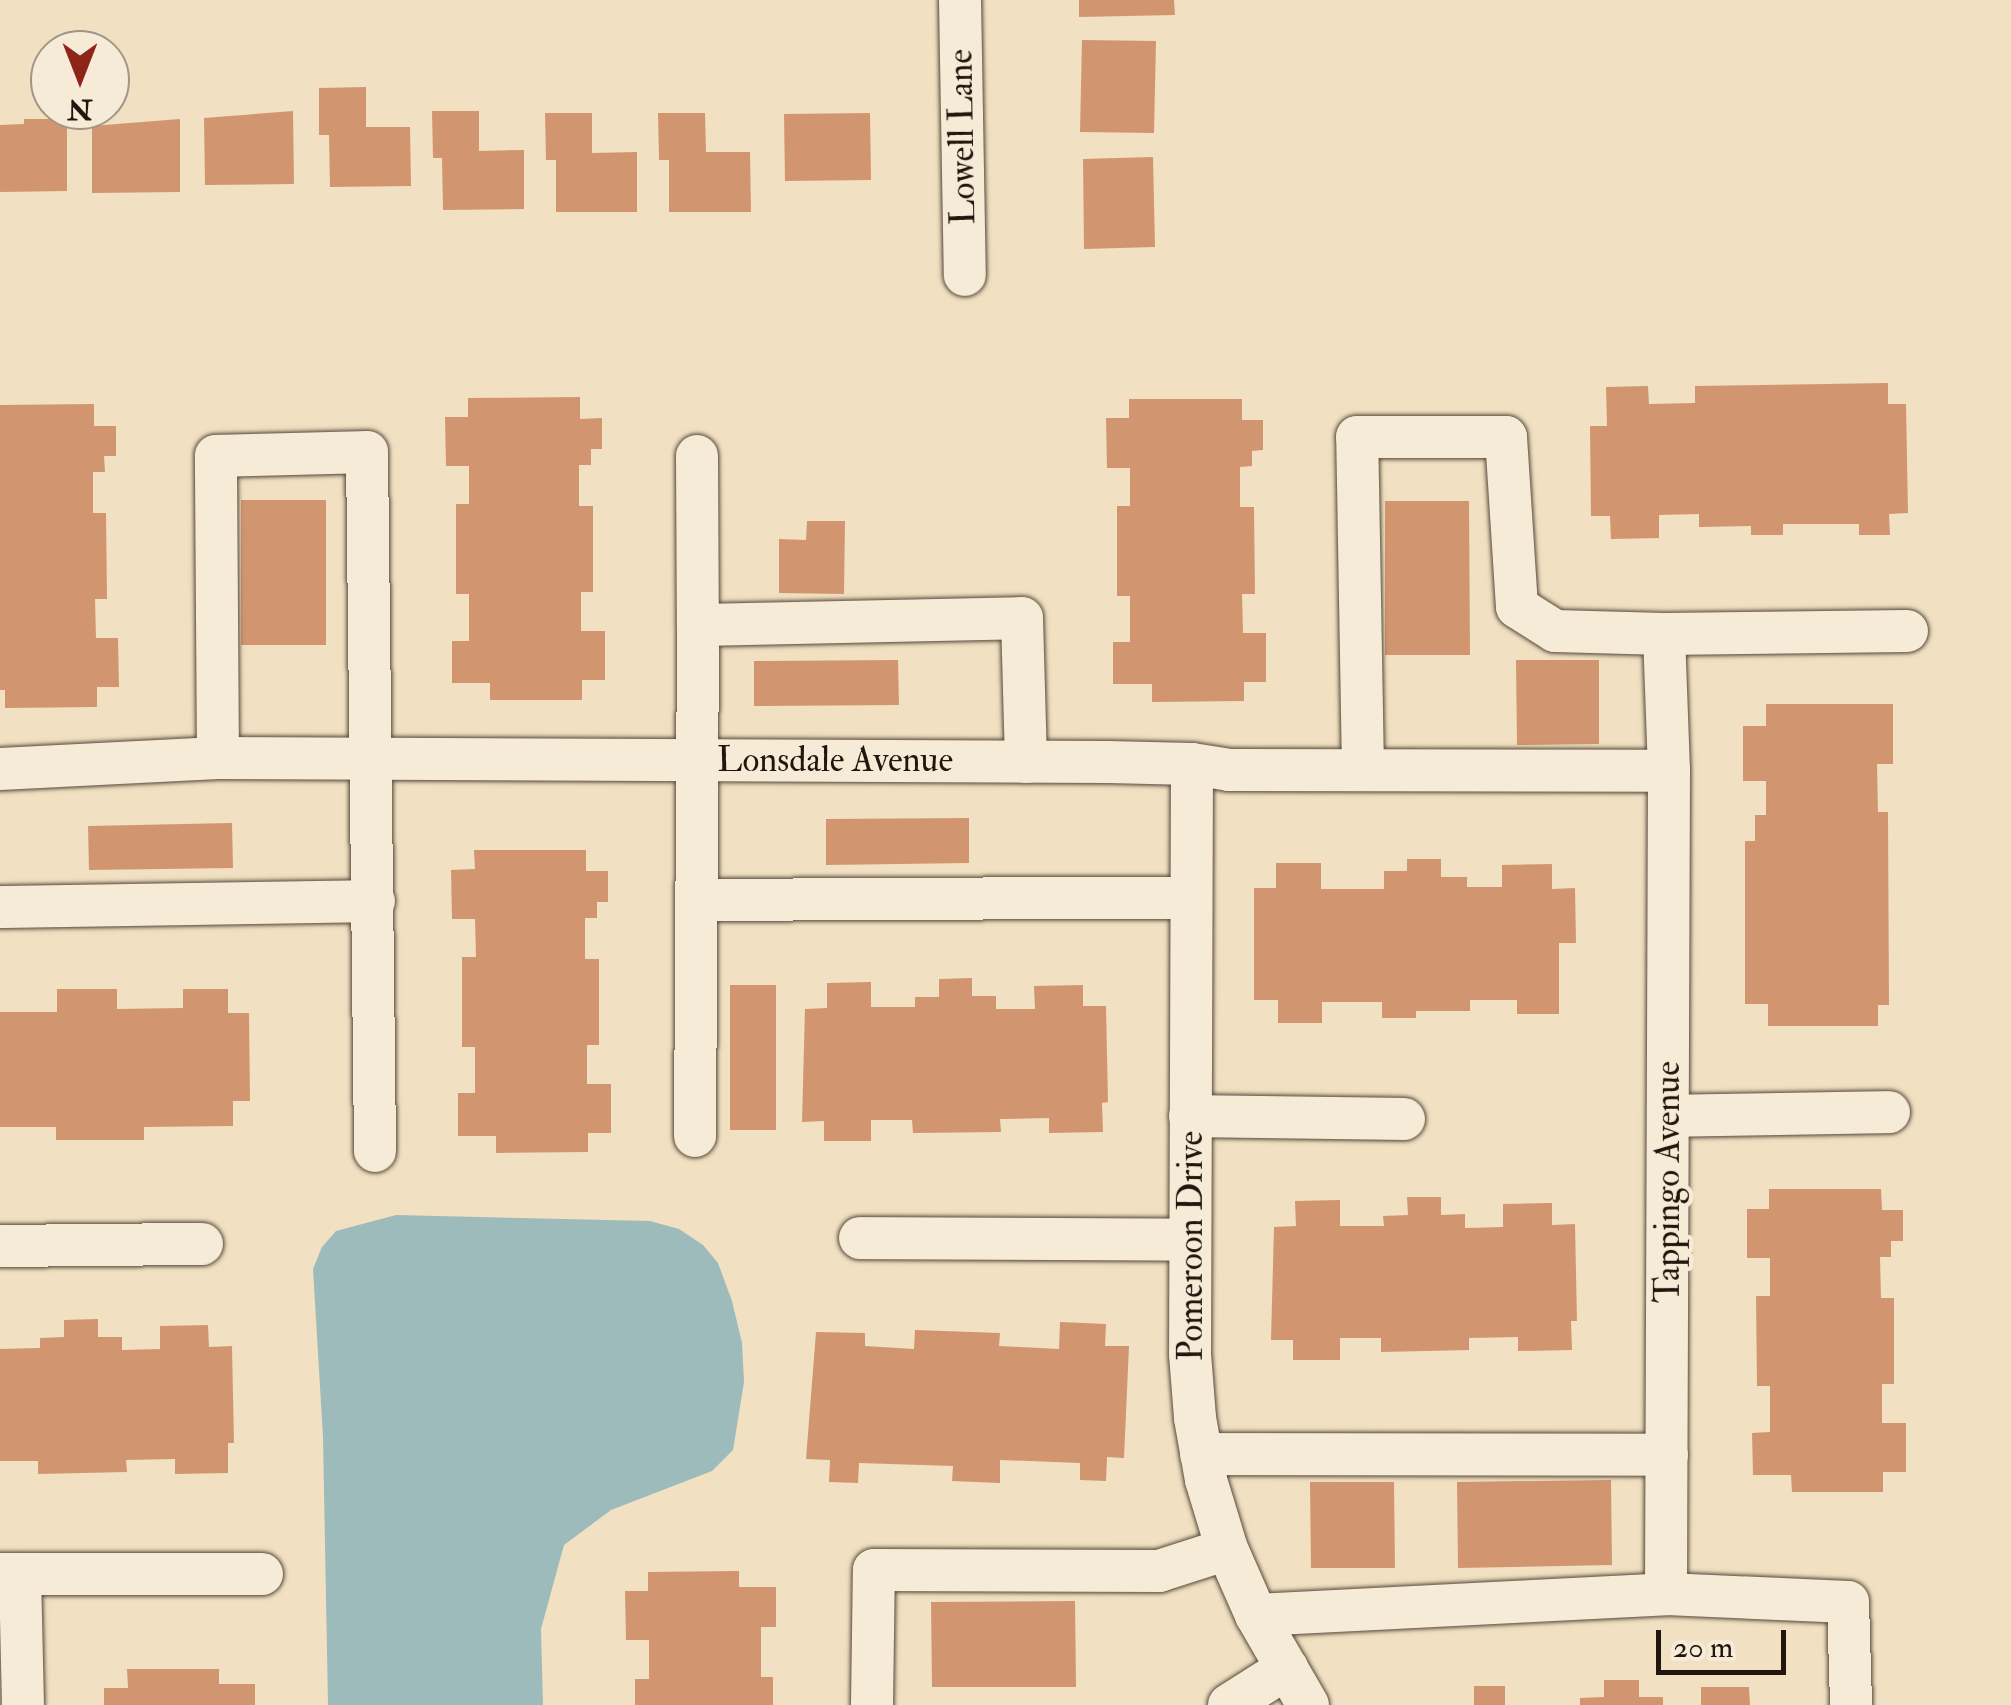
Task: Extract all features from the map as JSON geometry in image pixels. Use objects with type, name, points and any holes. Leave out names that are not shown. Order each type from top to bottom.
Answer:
[{"type":"street","name":"Lowell Lane","points":[[960,0],[965,275]]},
{"type":"street","points":[[1363,770],[1357,437],[1506,437],[1517,608],[1555,631],[1907,631]]},
{"type":"street","points":[[218,758],[216,456],[367,452],[374,759],[376,1151]]},
{"type":"street","points":[[695,1136],[697,456]]},
{"type":"street","points":[[698,625],[1022,618],[1026,762]]},
{"type":"street","name":"Tappingo Avenue","points":[[1664,634],[1669,771],[1666,1594]]},
{"type":"street","name":"Lonsdale Avenue","points":[[0,770],[218,758],[1026,762],[1192,764],[1229,770],[1669,771]]},
{"type":"street","name":"Pomeroon Drive","points":[[1192,764],[1190,1354],[1201,1454],[1227,1549],[1256,1615],[1308,1705]]},
{"type":"street","points":[[698,900],[1192,897]]},
{"type":"street","points":[[0,907],[374,901]]},
{"type":"street","points":[[1668,1116],[1889,1112]]},
{"type":"street","points":[[1190,1116],[1404,1119]]},
{"type":"street","points":[[860,1238],[1190,1240]]},
{"type":"street","points":[[0,1246],[202,1244]]},
{"type":"street","points":[[1201,1454],[1667,1455]]},
{"type":"street","points":[[872,1705],[874,1570],[1159,1571],[1227,1549]]},
{"type":"street","points":[[23,1705],[10,1574],[262,1574]]},
{"type":"street","points":[[1256,1615],[1666,1594],[1848,1602],[1851,1705]]},
{"type":"street","points":[[1229,1705],[1287,1668]]},
{"type":"water","points":[[396,1215],[650,1221],[679,1229],[703,1245],[718,1263],[732,1301],[742,1343],[744,1382],[733,1450],[712,1471],[611,1510],[564,1545],[541,1629],[543,1705],[328,1705],[323,1437],[313,1269],[322,1247],[336,1231]]},
{"type":"building","points":[[1079,0],[1174,0],[1175,15],[1079,17]]},
{"type":"building","points":[[1082,40],[1156,41],[1154,133],[1080,132]]},
{"type":"building","points":[[366,87],[366,127],[410,127],[411,186],[330,187],[329,135],[319,135],[319,88]]},
{"type":"building","points":[[293,111],[294,184],[205,185],[204,118]]},
{"type":"building","points":[[432,111],[479,111],[479,151],[524,150],[524,209],[443,210],[442,158],[433,158]]},
{"type":"building","points":[[545,113],[592,113],[592,153],[637,152],[637,212],[556,212],[556,160],[546,160]]},
{"type":"building","points":[[658,113],[705,113],[706,152],[750,152],[751,212],[669,212],[669,160],[659,160]]},
{"type":"building","points":[[870,113],[871,180],[785,181],[784,114]]},
{"type":"building","points":[[24,119],[30,119],[30,130],[67,130],[67,191],[0,192],[0,125],[24,124]]},
{"type":"building","points":[[180,119],[180,192],[92,193],[92,130],[130,130],[130,123]]},
{"type":"building","points":[[1153,157],[1155,247],[1084,249],[1083,159]]},
{"type":"building","points":[[1888,383],[1888,404],[1906,404],[1908,513],[1889,514],[1890,535],[1859,535],[1859,524],[1783,524],[1783,535],[1751,535],[1751,526],[1699,527],[1699,514],[1659,515],[1659,538],[1611,539],[1610,516],[1591,516],[1590,426],[1607,426],[1606,387],[1648,386],[1649,404],[1695,403],[1695,386]]},
{"type":"building","points":[[580,397],[580,419],[602,418],[602,449],[591,449],[591,465],[579,465],[579,506],[593,506],[593,592],[581,592],[581,631],[605,631],[605,680],[582,680],[582,700],[490,700],[490,683],[452,683],[452,641],[469,641],[469,594],[456,594],[456,504],[469,504],[469,466],[446,466],[445,417],[468,417],[468,398]]},
{"type":"building","points":[[1129,399],[1242,399],[1242,420],[1263,420],[1263,450],[1252,451],[1252,466],[1240,467],[1240,507],[1254,507],[1255,594],[1242,594],[1243,633],[1266,633],[1266,682],[1244,682],[1244,701],[1152,702],[1152,684],[1113,684],[1113,642],[1130,642],[1130,596],[1117,596],[1117,506],[1130,506],[1130,468],[1107,468],[1106,418],[1129,418]]},
{"type":"building","points":[[94,404],[94,426],[116,426],[116,456],[104,456],[105,472],[93,472],[93,513],[106,513],[107,599],[95,599],[96,638],[118,638],[119,687],[97,687],[97,707],[5,708],[5,690],[0,690],[0,405]]},
{"type":"building","points":[[241,500],[326,500],[326,645],[241,645]]},
{"type":"building","points":[[1385,501],[1469,501],[1470,655],[1385,655]]},
{"type":"building","points":[[807,521],[845,521],[844,594],[779,593],[779,539],[806,540]]},
{"type":"building","points":[[898,660],[899,705],[754,706],[754,661]]},
{"type":"building","points":[[1516,660],[1599,660],[1599,744],[1517,745]]},
{"type":"building","points":[[1766,704],[1893,704],[1893,764],[1877,764],[1878,812],[1888,812],[1889,1005],[1878,1005],[1878,1026],[1768,1026],[1768,1004],[1745,1004],[1745,841],[1755,841],[1755,815],[1766,815],[1766,781],[1743,781],[1743,726],[1766,726]]},
{"type":"building","points":[[969,818],[969,863],[826,865],[826,819]]},
{"type":"building","points":[[232,823],[233,868],[89,870],[88,826]]},
{"type":"building","points":[[474,850],[586,850],[586,871],[608,871],[608,902],[597,902],[597,918],[585,918],[585,959],[599,959],[599,1045],[587,1045],[587,1084],[611,1084],[611,1133],[588,1133],[588,1152],[496,1153],[496,1136],[458,1136],[458,1093],[475,1093],[475,1047],[462,1047],[462,957],[476,957],[475,919],[452,919],[451,870],[475,869]]},
{"type":"building","points":[[1407,859],[1441,859],[1441,877],[1467,877],[1467,887],[1502,887],[1502,865],[1552,864],[1552,889],[1575,888],[1576,943],[1559,943],[1559,1014],[1517,1014],[1517,1000],[1470,1000],[1470,1011],[1416,1011],[1416,1018],[1382,1018],[1382,1002],[1322,1002],[1322,1023],[1278,1023],[1278,1000],[1254,1000],[1254,888],[1276,888],[1276,863],[1321,863],[1321,889],[1384,889],[1384,871],[1407,871]]},
{"type":"building","points":[[972,978],[972,996],[996,996],[996,1009],[1035,1009],[1034,986],[1083,985],[1083,1006],[1106,1006],[1108,1102],[1102,1103],[1103,1132],[1049,1133],[1049,1118],[1000,1119],[1001,1132],[913,1133],[912,1120],[871,1120],[871,1141],[824,1141],[824,1121],[802,1122],[805,1009],[827,1008],[827,983],[871,982],[871,1007],[915,1007],[915,997],[939,997],[939,979]]},
{"type":"building","points":[[730,985],[776,985],[776,1130],[730,1130]]},
{"type":"building","points":[[57,989],[117,989],[117,1009],[183,1008],[183,989],[228,989],[228,1013],[249,1013],[250,1101],[233,1101],[233,1126],[144,1127],[144,1140],[56,1140],[56,1127],[0,1127],[0,1012],[57,1012]]},
{"type":"building","points":[[1769,1189],[1881,1189],[1882,1210],[1903,1210],[1903,1241],[1891,1241],[1891,1257],[1880,1257],[1881,1298],[1894,1298],[1894,1384],[1882,1384],[1882,1423],[1906,1423],[1906,1472],[1883,1472],[1883,1492],[1792,1492],[1791,1475],[1753,1475],[1752,1433],[1770,1432],[1770,1386],[1757,1386],[1756,1296],[1770,1296],[1770,1258],[1747,1258],[1747,1209],[1769,1209]]},
{"type":"building","points":[[1407,1197],[1441,1197],[1441,1215],[1465,1214],[1465,1228],[1503,1227],[1503,1204],[1552,1203],[1552,1225],[1575,1224],[1577,1321],[1571,1321],[1572,1350],[1518,1351],[1518,1337],[1469,1338],[1469,1350],[1381,1352],[1381,1338],[1340,1338],[1340,1360],[1293,1360],[1293,1340],[1271,1340],[1274,1227],[1296,1226],[1295,1201],[1340,1200],[1340,1226],[1384,1226],[1383,1216],[1408,1215]]},
{"type":"building","points":[[98,1319],[98,1337],[122,1337],[122,1350],[160,1349],[160,1326],[208,1325],[209,1347],[232,1346],[234,1443],[228,1443],[228,1473],[175,1474],[175,1459],[126,1460],[127,1472],[38,1474],[38,1461],[0,1461],[0,1349],[40,1348],[40,1338],[64,1337],[64,1320]]},
{"type":"building","points":[[1060,1322],[1106,1324],[1105,1346],[1129,1346],[1124,1458],[1107,1457],[1106,1481],[1080,1480],[1080,1463],[1000,1460],[1000,1483],[952,1481],[953,1466],[859,1463],[858,1483],[829,1482],[830,1460],[806,1459],[816,1332],[865,1333],[865,1346],[914,1349],[915,1330],[1000,1333],[999,1346],[1059,1349]]},
{"type":"building","points":[[1611,1480],[1612,1565],[1458,1568],[1457,1482]]},
{"type":"building","points":[[1310,1482],[1394,1482],[1395,1568],[1311,1568]]},
{"type":"building","points":[[739,1571],[739,1587],[776,1587],[776,1627],[761,1627],[761,1677],[773,1677],[773,1705],[635,1705],[635,1679],[649,1679],[649,1640],[626,1640],[625,1591],[648,1591],[648,1572]]},
{"type":"building","points":[[1075,1601],[1076,1687],[932,1687],[931,1602]]},
{"type":"building","points":[[127,1669],[219,1669],[219,1684],[255,1684],[255,1705],[104,1705],[104,1688],[128,1688]]},
{"type":"building","points":[[1604,1680],[1639,1680],[1639,1697],[1663,1697],[1663,1705],[1580,1705],[1580,1698],[1604,1697]]},
{"type":"building","points":[[1474,1686],[1505,1686],[1505,1705],[1474,1705]]},
{"type":"building","points":[[1701,1687],[1749,1687],[1750,1705],[1701,1705]]}]
